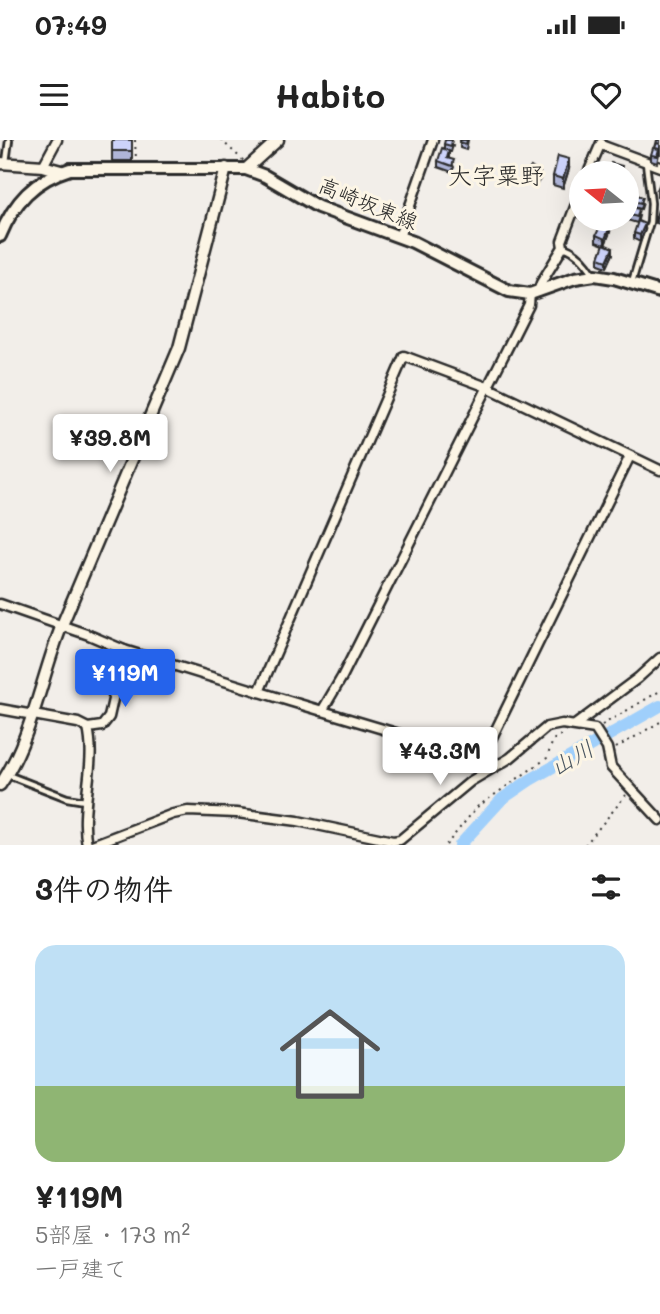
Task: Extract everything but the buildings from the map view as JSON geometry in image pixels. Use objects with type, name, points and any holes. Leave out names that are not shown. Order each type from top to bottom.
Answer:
[{"type":"main road","name":"高崎坂東線","points":[[0,236],[8,217],[27,192],[61,171],[85,167],[246,169],[265,176],[318,207],[448,259],[501,288],[515,293],[534,293]]},
{"type":"main road","points":[[534,293],[575,278],[595,275],[660,292]]},
{"type":"street","points":[[43,166],[57,140]]},
{"type":"street","points":[[246,169],[278,140]]},
{"type":"street","points":[[398,237],[433,140]]},
{"type":"street","points":[[594,161],[602,143],[660,167]]},
{"type":"street","points":[[3,163],[43,166],[61,171]]},
{"type":"street","points":[[0,785],[19,752],[62,625],[176,357],[226,168]]},
{"type":"street","points":[[321,711],[342,677],[534,293],[563,247],[562,241],[569,223]]},
{"type":"street","points":[[259,692],[404,356],[487,387],[660,470]]},
{"type":"street","points":[[482,758],[630,456]]},
{"type":"street","points":[[0,604],[124,650],[500,764]]},
{"type":"street","points":[[0,709],[78,723],[88,728],[102,726],[107,722],[124,650]]},
{"type":"street","points":[[575,725],[660,658]]},
{"type":"street","points":[[92,845],[173,814],[188,811],[237,813],[298,821],[396,841],[471,781],[500,764],[547,727],[562,724],[595,729],[608,750],[611,767],[660,820]]},
{"type":"street","points":[[87,845],[85,823],[90,743],[88,728]]},
{"type":"lane","points":[[3,163],[9,140]]},
{"type":"lane","points":[[631,283],[650,222],[651,203],[646,163]]},
{"type":"lane","points":[[563,247],[569,248],[584,261],[595,275]]},
{"type":"lane","points":[[7,775],[67,798],[86,801]]},
{"type":"path","points":[[135,140],[137,168]]},
{"type":"path","points":[[221,140],[243,160],[246,169]]},
{"type":"path","points":[[595,729],[660,691]]},
{"type":"path","points":[[608,750],[660,722]]},
{"type":"path","points":[[446,845],[477,807],[547,758],[554,740],[575,725]]},
{"type":"path","points":[[585,845],[631,789]]},
{"type":"waterway","name":"山川","points":[[460,845],[502,799],[530,780],[660,706]]},
{"type":"district","name":"大字粟野","points":[[496,176]]}]
